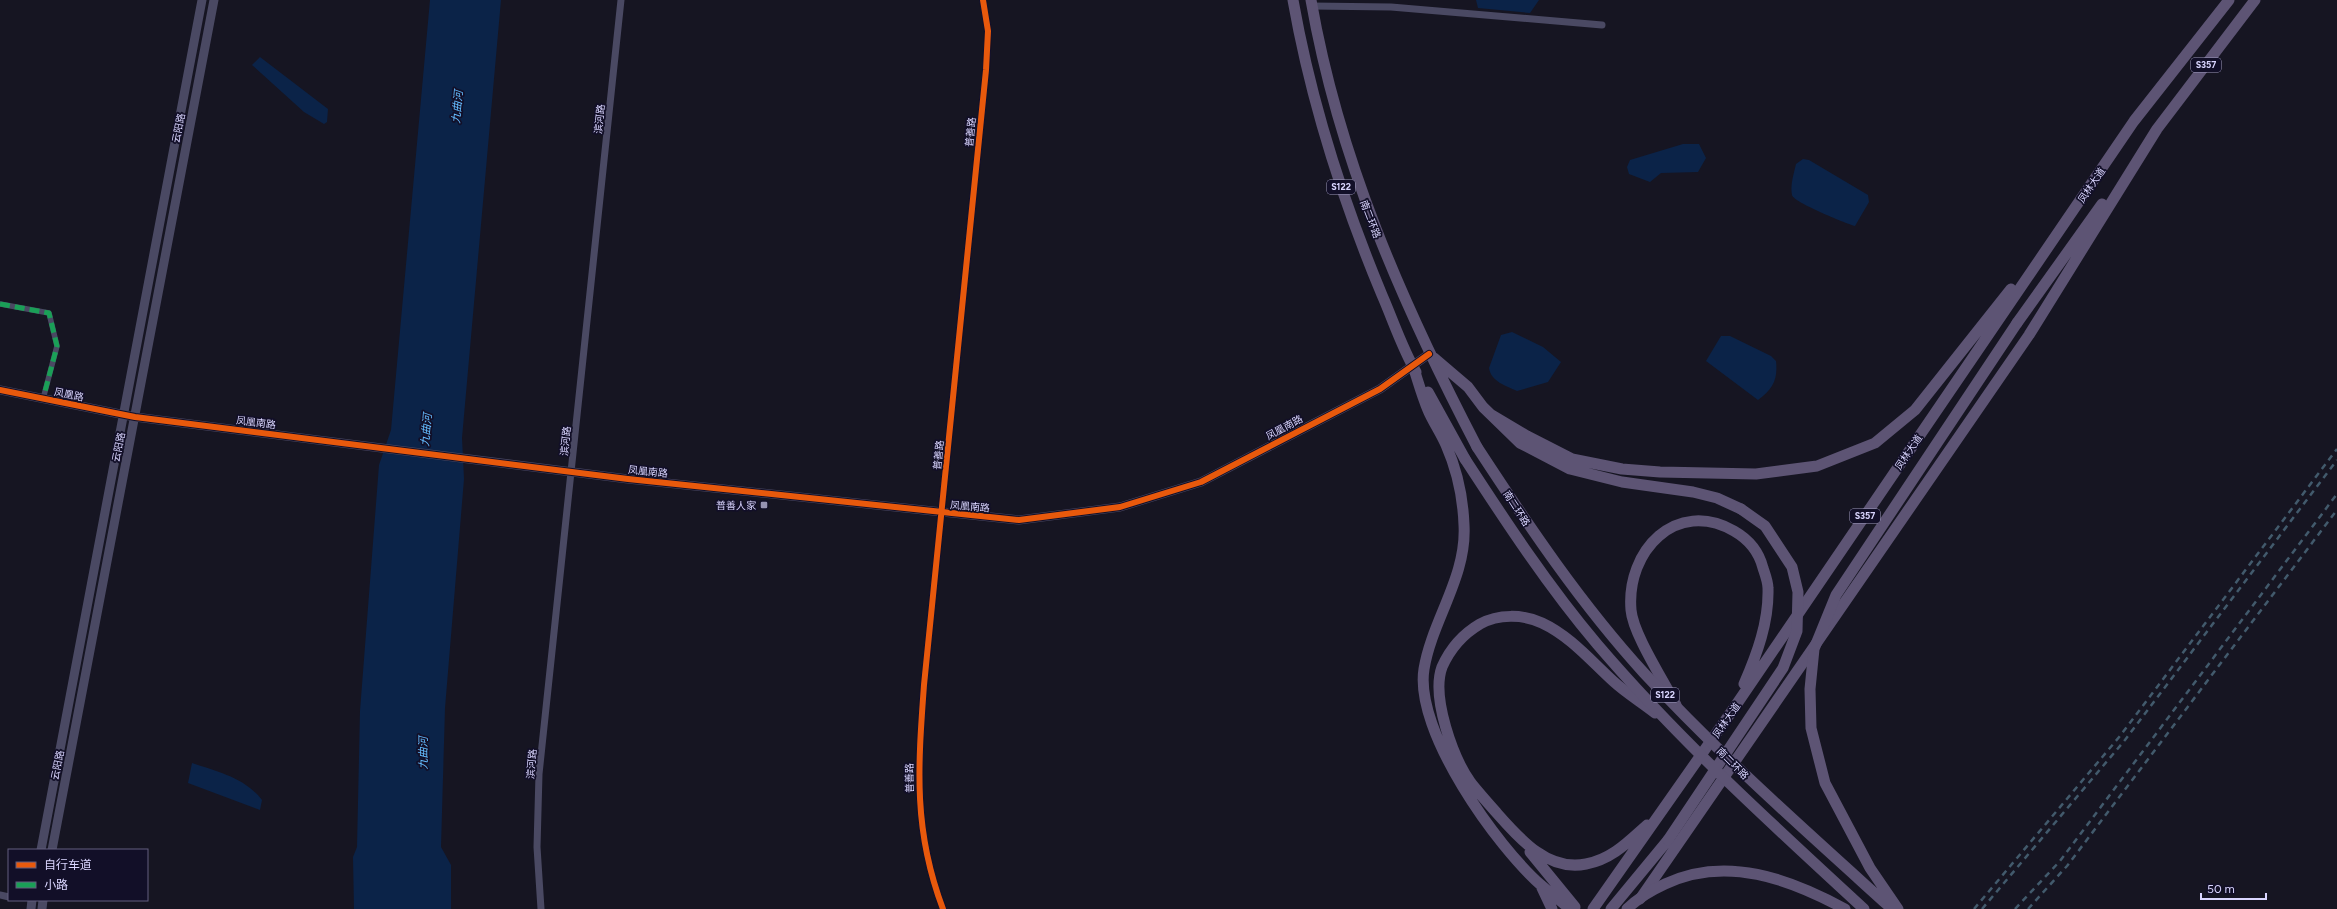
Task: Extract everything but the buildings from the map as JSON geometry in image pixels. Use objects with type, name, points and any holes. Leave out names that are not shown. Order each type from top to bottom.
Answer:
[{"type":"main road","name":"南二环路","points":[[1293,0],[1303,55],[1328,148],[1371,268],[1413,366],[1465,459],[1522,546],[1596,643],[1671,725],[1754,806],[1864,909]]},
{"type":"main road","name":"凤林大道","points":[[1593,909],[1734,708],[2134,121],[2229,0]]},
{"type":"main road","name":"S357","points":[[1633,909],[2029,336],[2157,129],[2255,0]]},
{"type":"main road","name":"南二环路","points":[[1311,3],[1318,46],[1345,145],[1387,260],[1428,354],[1477,446],[1536,538],[1610,633],[1677,707],[1766,795],[1892,909]]},
{"type":"main road","points":[[1490,414],[1526,436],[1572,458],[1622,469],[1694,473],[1756,474],[1817,466],[1875,443],[1915,410],[1952,366],[2134,121]]},
{"type":"main road","points":[[1898,909],[1870,868],[1825,783],[1811,728],[1810,689],[1814,649],[1836,596],[2017,323],[2157,129]]},
{"type":"main road","points":[[1428,354],[1468,387],[1490,414],[1520,443],[1563,465],[1622,482],[1693,492],[1717,498],[1741,509],[1765,526],[1780,546],[1792,567],[1798,592],[1796,631],[1783,668],[1668,840],[1611,909]]},
{"type":"main road","points":[[1413,366],[1428,410],[1446,446],[1459,484],[1464,526],[1461,553],[1454,583],[1435,630],[1424,670],[1426,708],[1444,750],[1472,805],[1541,886],[1570,909]]},
{"type":"main road","points":[[1677,707],[1644,647],[1631,611],[1632,578],[1647,546],[1665,531],[1685,522],[1706,521],[1726,526],[1746,538],[1761,559],[1768,587],[1764,628],[1756,657],[1734,708]]},
{"type":"main road","points":[[1576,909],[1470,782],[1448,740],[1440,698],[1442,668],[1453,646],[1470,629],[1490,619],[1516,616],[1541,622],[1566,638],[1614,682],[1671,725]]},
{"type":"main road","points":[[1519,839],[1537,854],[1565,864],[1586,865],[1614,855],[1662,811]]},
{"type":"main road","points":[[1627,909],[1656,888],[1681,876],[1709,870],[1746,872],[1780,880],[1846,909]]},
{"type":"main road","points":[[1541,886],[1552,909]]},
{"type":"street","name":"云阳路","points":[[41,849],[202,0]]},
{"type":"street","name":"云阳路","points":[[52,849],[214,0]]},
{"type":"street","name":"滨河路","points":[[541,909],[537,847],[540,774],[621,0]]},
{"type":"street","name":"普善路","points":[[943,909],[935,888],[925,847],[918,768],[924,685],[986,70],[988,31],[983,0]]},
{"type":"street","points":[[1311,3],[1391,7],[1602,25]]},
{"type":"street","points":[[0,304],[48,314],[57,346],[43,399]]},
{"type":"street","name":"凤凰南路","points":[[135,417],[375,446],[474,460],[942,513],[1019,520],[1120,507],[1201,482],[1380,388],[1428,354]]},
{"type":"street","name":"凤凰路","points":[[0,390],[135,417]]},
{"type":"street","points":[[31,902],[42,904]]},
{"type":"water","name":"九曲河","points":[[430,0],[501,0],[462,438],[464,479],[445,708],[441,847],[451,865],[451,909],[354,909],[353,857],[357,847],[360,711],[379,465],[391,430]]},
{"type":"water","points":[[1476,0],[1539,0],[1530,13],[1478,8]]},
{"type":"water","points":[[260,57],[328,109],[327,122],[324,124],[304,112],[252,65]]},
{"type":"water","points":[[1683,144],[1699,144],[1706,158],[1698,172],[1661,173],[1650,182],[1629,174],[1627,167],[1630,160]]},
{"type":"water","points":[[1803,159],[1809,160],[1868,195],[1869,202],[1855,226],[1810,207],[1792,195],[1792,183],[1796,164]]},
{"type":"water","points":[[1512,332],[1543,347],[1561,362],[1548,382],[1517,391],[1500,383],[1490,373],[1489,368],[1501,335]]},
{"type":"water","points":[[1721,336],[1730,336],[1771,356],[1776,361],[1776,374],[1773,384],[1771,388],[1758,400],[1706,361]]},
{"type":"water","points":[[192,763],[212,769],[248,786],[262,800],[260,810],[188,783]]},
{"type":"railway","points":[[1974,909],[2120,736],[2337,449]]},
{"type":"railway","points":[[1982,909],[2125,740],[2337,460]]},
{"type":"railway","points":[[2015,909],[2060,861],[2337,494]]},
{"type":"railway","points":[[2028,909],[2067,866],[2337,510]]},
{"type":"marked path","points":[[0,304],[49,313],[57,346],[43,399]]},
{"type":"cycle path","points":[[943,909],[933,880],[922,825],[919,771],[920,743],[924,685],[986,70],[988,31],[983,0]]},
{"type":"cycle path","points":[[0,390],[135,417],[628,479],[1019,520],[1120,507],[1201,482],[1380,389],[1429,354]]},
{"type":"place","name":"普善人家","points":[[764,505]]}]
